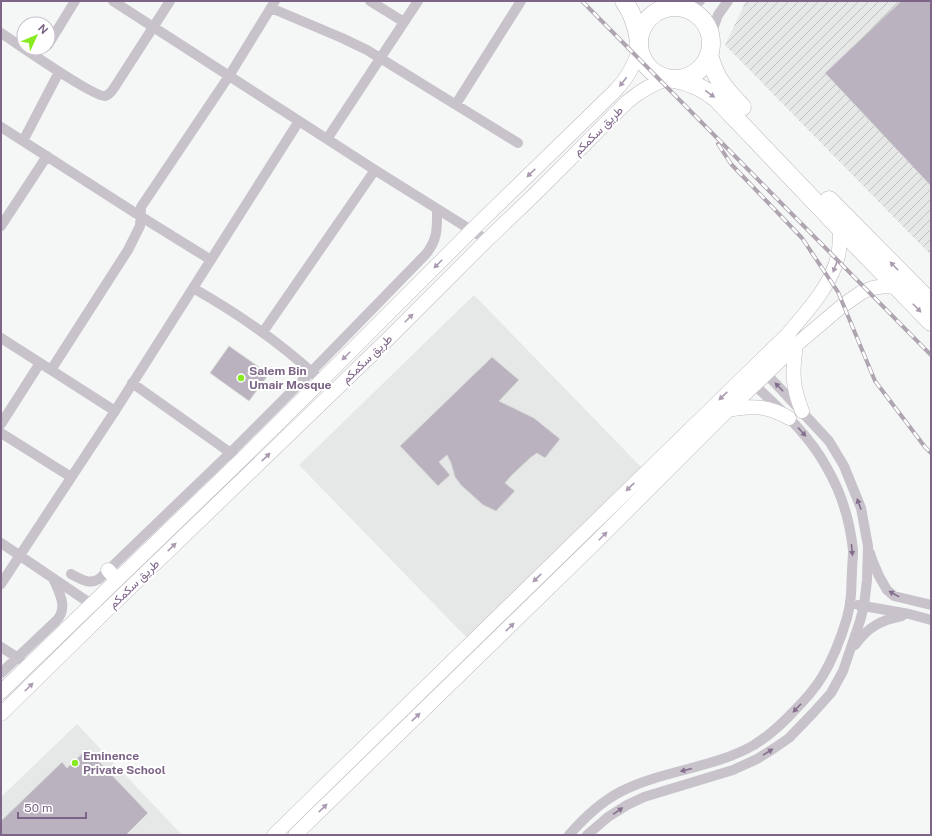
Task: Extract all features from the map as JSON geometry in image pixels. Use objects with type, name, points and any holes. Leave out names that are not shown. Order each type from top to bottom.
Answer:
[{"type":"highway","points":[[624,1],[633,15],[642,56],[649,68],[660,76],[694,84],[707,91],[717,99],[931,322]]},
{"type":"highway","points":[[653,1],[690,11],[706,24],[715,74],[725,90],[802,172],[931,303]]},
{"type":"highway","points":[[639,44],[642,28],[650,17],[662,10],[676,8]]},
{"type":"highway","points":[[672,79],[688,77],[700,70],[704,64],[710,46]]},
{"type":"main road","name":"طريق سكمكم","points":[[1,692],[92,604],[113,575],[317,376],[472,230],[621,85],[631,71],[639,44]]},
{"type":"main road","name":"طريق سكمكم","points":[[1,714],[381,345],[633,97],[653,84],[672,79]]},
{"type":"main road","points":[[274,835],[788,334],[829,280],[835,268],[839,255],[840,228]]},
{"type":"main road","points":[[295,835],[796,345],[842,306],[862,292],[885,286],[896,287]]},
{"type":"main road","points":[[728,410],[762,407],[796,415],[797,399],[793,372],[796,345]]},
{"type":"street","points":[[56,32],[75,1]]},
{"type":"street","points":[[113,1],[437,210],[487,240]]},
{"type":"street","points":[[1,33],[59,72],[97,94],[105,96],[114,88],[170,1]]},
{"type":"street","points":[[370,1],[404,22]]},
{"type":"street","points":[[327,139],[418,1]]},
{"type":"street","points":[[456,104],[521,1]]},
{"type":"street","points":[[676,8],[700,1]]},
{"type":"street","points":[[710,46],[718,15],[728,1]]},
{"type":"street","points":[[51,370],[128,250],[140,226],[141,207],[229,76],[273,4],[354,43],[518,143]]},
{"type":"street","points":[[23,141],[59,72]]},
{"type":"street","points":[[1,584],[115,410],[299,121]]},
{"type":"street","points":[[1,127],[211,260]]},
{"type":"street","points":[[1,226],[47,156]]},
{"type":"street","points":[[262,332],[375,170]]},
{"type":"street","points":[[193,288],[229,309],[262,332],[288,351],[317,376],[426,254],[430,248],[438,227],[437,210]]},
{"type":"street","points":[[1,338],[115,410]]},
{"type":"street","points":[[1,424],[40,363]]},
{"type":"street","points":[[569,835],[603,802],[620,792],[636,785],[728,757],[754,744],[782,724],[806,698],[822,677],[834,655],[843,631],[850,603],[853,551],[848,521],[839,492],[827,467],[807,438],[796,415],[766,374],[756,364]]},
{"type":"street","points":[[744,376],[829,441],[844,466],[861,508],[868,546],[873,562],[887,590],[894,596],[931,605]]},
{"type":"street","points":[[132,383],[236,456]]},
{"type":"street","points":[[1,433],[70,477]]},
{"type":"street","points":[[1,543],[104,613]]},
{"type":"street","points":[[587,835],[627,805],[644,797],[733,770],[757,759],[773,749],[789,738],[797,730],[831,693],[843,671],[864,606],[867,580],[868,546]]},
{"type":"street","points":[[71,574],[84,581],[92,582],[113,575]]},
{"type":"street","points":[[1,672],[60,616],[63,602],[53,578]]},
{"type":"street","points":[[850,603],[909,614],[931,620]]},
{"type":"street","points":[[850,652],[860,638],[877,624],[890,618],[909,614]]},
{"type":"street","points":[[1,647],[29,665]]},
{"type":"shaded area","points":[[747,1],[931,1],[931,255],[725,45]]},
{"type":"shaded area","points":[[474,295],[642,468],[467,638],[299,465]]},
{"type":"shaded area","name":"Eminence Private School","points":[[77,724],[182,835],[1,835],[1,797]]},
{"type":"building","points":[[901,1],[931,1],[931,186],[825,73]]},
{"type":"building","points":[[229,346],[269,374],[249,401],[210,373]]},
{"type":"building","points":[[492,357],[519,380],[499,401],[534,418],[560,439],[545,458],[537,453],[511,476],[505,483],[515,491],[496,511],[483,505],[461,485],[455,477],[447,455],[439,462],[450,475],[438,486],[400,446]]},
{"type":"building","name":"Eminence Private School","points":[[87,749],[148,813],[126,835],[1,835],[1,821],[62,762],[67,768]]},
{"type":"railway","points":[[582,1],[931,355]]},
{"type":"railway","points":[[718,144],[731,164],[802,238],[838,292],[875,381],[931,453]]},
{"type":"place","name":"Salem Bin Umair Mosque","points":[[241,378]]},
{"type":"place","name":"Eminence Private School","points":[[75,763]]}]
